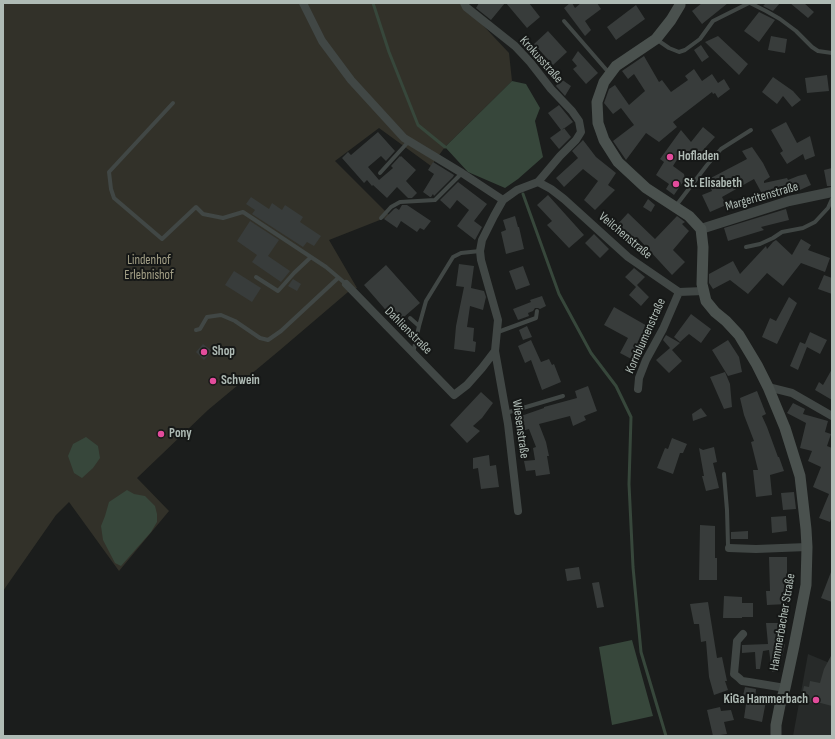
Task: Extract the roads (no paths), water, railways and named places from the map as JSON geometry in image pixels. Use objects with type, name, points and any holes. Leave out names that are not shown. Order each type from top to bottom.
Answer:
[{"type":"main road","points":[[680,3],[671,20],[656,39],[616,66],[604,82],[597,102],[598,122],[604,140],[618,162],[646,188],[689,216],[701,229]]},
{"type":"main road","name":"Hammerbacher Straße","points":[[701,229],[703,247],[702,284],[706,301],[739,335],[755,361],[785,428],[800,476],[807,547],[805,590],[776,725],[776,736]]},
{"type":"street","points":[[303,3],[322,41],[351,80],[404,138],[503,200]]},
{"type":"street","name":"Krokusstraße","points":[[464,3],[466,7],[519,50],[579,121],[581,132],[576,140],[538,182]]},
{"type":"street","points":[[495,351],[498,320],[481,260],[480,251],[482,240],[503,200],[517,190],[538,182]]},
{"type":"street","name":"Veilchenstraße","points":[[538,182],[551,189],[564,199],[628,257],[679,292]]},
{"type":"street","name":"Margeritenstraße","points":[[701,229],[789,201],[832,192]]},
{"type":"street","name":"Dahlienstraße","points":[[342,281],[454,394],[467,385],[495,351]]},
{"type":"street","points":[[679,292],[703,291]]},
{"type":"street","name":"Kornblumenstraße","points":[[638,389],[639,378],[646,360],[679,292]]},
{"type":"street","name":"Wiesenstraße","points":[[495,351],[506,413],[518,511]]},
{"type":"street","points":[[768,388],[792,393],[832,416]]},
{"type":"street","points":[[729,548],[756,549],[807,547]]},
{"type":"street","name":"Hammerbacher Straße","points":[[743,634],[737,641],[734,674],[742,682],[785,688]]},
{"type":"lane","points":[[656,39],[669,48],[679,52],[685,50],[700,39],[713,21],[750,3],[780,19],[796,30],[812,47],[818,51],[832,53]]},
{"type":"lane","points":[[564,21],[610,74]]},
{"type":"lane","points":[[173,103],[109,172],[111,190],[114,198],[162,239],[196,207],[203,214],[223,218],[243,212],[326,267],[342,281]]},
{"type":"lane","points":[[675,207],[721,149],[751,130]]},
{"type":"lane","points":[[380,173],[408,141]]},
{"type":"lane","points":[[381,218],[391,207],[400,202],[435,200],[462,173]]},
{"type":"lane","points":[[746,247],[760,244],[782,232],[803,228],[815,222],[828,208],[832,199]]},
{"type":"lane","points":[[413,353],[426,301],[453,257],[461,253],[480,251]]},
{"type":"lane","points":[[256,277],[278,291],[311,257]]},
{"type":"lane","points":[[196,330],[200,329],[207,317],[221,315],[235,321],[260,338],[268,340],[281,331],[337,279],[342,281]]},
{"type":"lane","points":[[498,332],[536,318],[537,312]]},
{"type":"lane","points":[[410,318],[419,326]]},
{"type":"lane","points":[[506,413],[563,396]]},
{"type":"lane","points":[[724,474],[729,548]]},
{"type":"waterway","points":[[373,3],[389,52],[418,125],[445,147]]},
{"type":"waterway","points":[[523,194],[559,294],[591,353],[616,386],[631,417],[629,484],[633,567],[641,652],[666,736]]},
{"type":"place","name":"Hofladen","points":[[670,157]]},
{"type":"place","name":"St. Elisabeth","points":[[676,184]]},
{"type":"place","name":"Shop","points":[[204,352]]},
{"type":"place","name":"Schwein","points":[[213,381]]},
{"type":"place","name":"Pony","points":[[161,434]]},
{"type":"place","name":"KiGa Hammerbach","points":[[816,700]]},
{"type":"park label","name":"Lindenhof Erlebnishof","points":[[149,268]]}]
